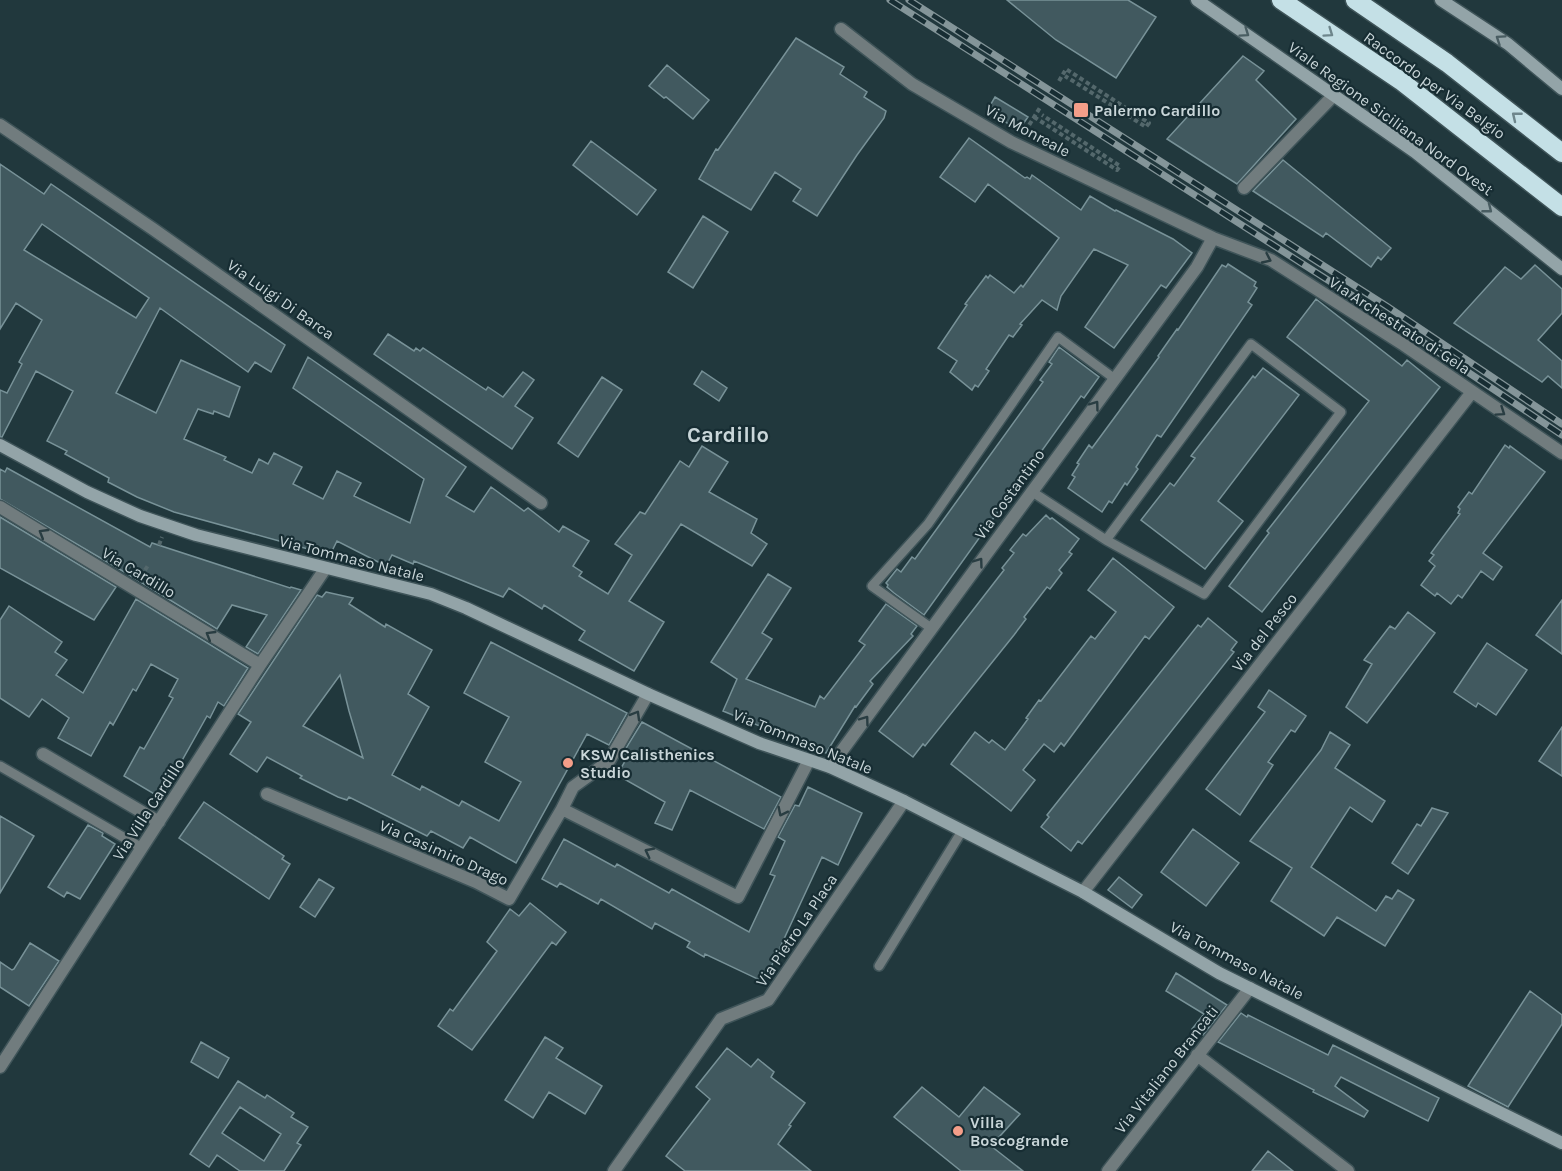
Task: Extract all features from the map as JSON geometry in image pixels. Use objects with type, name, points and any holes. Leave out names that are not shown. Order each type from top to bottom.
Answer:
[{"type":"highway","name":"Raccordo per Via Belgio","points":[[1281,0],[1401,81],[1562,207]]},
{"type":"highway","name":"Raccordo per Via Belgio","points":[[1355,0],[1447,63],[1562,153]]},
{"type":"street","name":"Viale Regione Siciliana Nord Ovest","points":[[1197,0],[1415,152],[1562,269]]},
{"type":"street","points":[[1441,0],[1508,44],[1562,89]]},
{"type":"street","name":"Via Monreale","points":[[841,29],[912,84],[1011,142],[1213,238]]},
{"type":"street","points":[[1244,188],[1334,96]]},
{"type":"street","name":"Via Luigi Di Barca","points":[[0,125],[153,229],[541,503]]},
{"type":"street","name":"Via Costantino","points":[[830,767],[1197,267],[1213,238]]},
{"type":"street","name":"Via Archestrato di Gela","points":[[1213,238],[1271,260],[1404,345],[1562,453]]},
{"type":"street","name":"Via del Pesco","points":[[1083,892],[1472,392]]},
{"type":"street","name":"Via Tommaso Natale","points":[[0,445],[87,492],[140,516],[196,535],[430,594],[466,608],[648,694],[759,743],[830,767],[904,801],[1083,892],[1220,973],[1562,1143]]},
{"type":"street","name":"Via Cardillo","points":[[0,507],[260,665]]},
{"type":"street","name":"Via Villa Cardillo","points":[[0,1067],[260,665],[325,569]]},
{"type":"street","name":"Via Casimiro Drago","points":[[267,794],[509,898],[573,787],[609,761],[648,694]]},
{"type":"street","points":[[43,754],[159,822]]},
{"type":"street","points":[[562,809],[738,897],[809,760]]},
{"type":"street","name":"Via Pietro La Placa","points":[[614,1171],[721,1019],[768,1000],[904,801]]},
{"type":"street","name":"Via Vitaliano Brancati","points":[[1108,1171],[1250,988]]},
{"type":"street","points":[[1197,1055],[1348,1171]]},
{"type":"lane","points":[[931,628],[872,586],[928,524],[1058,337],[1115,379]]},
{"type":"lane","points":[[1031,491],[1106,540],[1204,594],[1341,412],[1251,344],[1106,540]]},
{"type":"lane","points":[[0,766],[142,848]]},
{"type":"lane","points":[[879,966],[962,831]]},
{"type":"path","points":[[1059,81],[1066,69],[1149,123],[1146,127],[1065,76]]},
{"type":"path","points":[[1036,136],[1026,130],[1041,106]]},
{"type":"path","points":[[1034,117],[1117,170],[1119,166],[1042,115]]},
{"type":"path","name":"Via Cardillo","points":[[146,570],[149,564]]},
{"type":"building","points":[[1007,0],[1128,0],[1156,17],[1116,78],[1056,40]]},
{"type":"building","points":[[796,38],[844,67],[840,74],[867,92],[864,97],[886,111],[884,118],[817,216],[793,201],[801,189],[775,172],[751,210],[699,179],[716,149],[718,150]]},
{"type":"building","points":[[1243,56],[1264,71],[1256,80],[1296,119],[1237,184],[1167,139]]},
{"type":"building","points":[[667,65],[709,100],[693,119],[649,86]]},
{"type":"building","points":[[995,97],[1028,117],[1018,131],[988,109]]},
{"type":"building","points":[[969,138],[1025,178],[1030,179],[1032,175],[1081,210],[1090,196],[1115,211],[1173,239],[1192,253],[1166,288],[1161,285],[1114,348],[1085,327],[1128,265],[1094,249],[1061,296],[1057,310],[1042,300],[1020,324],[1022,325],[1013,337],[1009,335],[986,369],[989,371],[978,387],[975,385],[972,390],[950,372],[957,361],[938,348],[967,305],[965,304],[986,276],[988,278],[990,275],[1014,293],[1021,285],[1023,287],[1059,238],[988,184],[975,202],[940,177]]},
{"type":"building","points":[[591,141],[656,190],[637,215],[573,165]]},
{"type":"building","points":[[1283,160],[1391,248],[1381,260],[1378,257],[1371,267],[1326,233],[1323,237],[1253,191]]},
{"type":"building","points":[[0,164],[44,194],[51,184],[285,345],[271,372],[255,362],[248,372],[160,308],[116,393],[156,413],[181,360],[240,387],[229,417],[214,411],[213,414],[198,409],[184,439],[226,457],[224,460],[252,473],[259,459],[268,464],[274,453],[302,467],[293,484],[323,499],[337,471],[361,483],[354,496],[410,523],[424,479],[293,388],[308,357],[466,467],[446,496],[474,512],[491,487],[524,511],[528,508],[559,532],[563,526],[589,541],[573,566],[582,572],[579,576],[608,594],[632,555],[615,544],[640,512],[645,514],[680,461],[689,467],[702,446],[728,462],[709,492],[757,519],[751,533],[767,544],[752,566],[681,524],[629,601],[664,622],[634,671],[579,640],[585,631],[544,605],[542,609],[509,588],[503,597],[414,561],[413,564],[392,555],[386,566],[337,541],[330,555],[174,512],[137,497],[108,482],[109,478],[65,454],[67,451],[47,441],[73,391],[36,371],[0,437],[0,390],[7,393],[22,364],[19,362],[42,320],[16,303],[0,329]],"holes":[[[42,224],[149,298],[136,318],[24,250]]]},
{"type":"building","points":[[703,216],[728,232],[693,288],[668,272]]},
{"type":"building","points":[[1228,264],[1256,282],[1254,286],[1257,288],[1248,302],[1252,305],[1161,437],[1157,435],[1127,485],[1125,483],[1112,503],[1109,501],[1102,512],[1068,488],[1075,477],[1072,475],[1079,464],[1077,463],[1089,445],[1092,448],[1159,357],[1222,265],[1226,267]]},
{"type":"building","points":[[1535,265],[1562,289],[1562,313],[1538,340],[1562,361],[1562,388],[1548,376],[1542,382],[1454,323],[1505,267],[1521,279]]},
{"type":"building","points":[[1316,299],[1402,366],[1407,360],[1440,387],[1262,612],[1229,586],[1269,533],[1267,531],[1369,401],[1287,337]]},
{"type":"building","points":[[388,334],[414,351],[416,348],[420,351],[423,348],[486,390],[488,387],[503,397],[523,372],[534,380],[515,406],[533,418],[512,449],[374,354]]},
{"type":"building","points":[[1059,347],[1099,377],[1084,398],[1081,396],[924,615],[894,593],[886,583],[897,569],[901,572],[912,557],[915,559],[1043,382],[1040,380],[1052,364],[1049,362]]},
{"type":"building","points":[[1263,368],[1299,395],[1218,501],[1243,521],[1205,569],[1141,520],[1170,483],[1174,486],[1195,458],[1191,456],[1253,376],[1255,378]]},
{"type":"building","points":[[702,371],[727,388],[719,401],[694,384]]},
{"type":"building","points":[[602,377],[622,390],[578,457],[558,443]]},
{"type":"building","points":[[1505,445],[1509,448],[1510,446],[1545,472],[1483,553],[1502,567],[1493,580],[1481,571],[1462,598],[1458,595],[1451,604],[1437,593],[1435,596],[1421,585],[1435,566],[1429,561],[1434,555],[1431,553],[1460,514],[1458,507],[1469,492],[1472,494]]},
{"type":"building","points":[[7,468],[150,547],[152,543],[301,590],[258,654],[246,647],[267,615],[232,605],[217,629],[0,499],[0,469],[5,472]]},
{"type":"building","points":[[1046,515],[1079,539],[1069,552],[1072,554],[1059,570],[1062,573],[1050,589],[1047,587],[1024,617],[1026,619],[1014,635],[925,746],[923,744],[913,757],[879,731],[1004,570],[1002,568],[1014,553],[1010,550],[1023,534],[1026,536]]},
{"type":"building","points":[[0,517],[116,587],[94,620],[0,568]]},
{"type":"building","points":[[1113,558],[1174,607],[1149,639],[1145,636],[1064,746],[1061,743],[1054,752],[1044,744],[1023,770],[1035,780],[1011,811],[951,764],[975,732],[989,743],[992,740],[1005,750],[1039,700],[1041,701],[1091,636],[1095,639],[1116,612],[1088,590]]},
{"type":"building","points":[[768,574],[791,588],[762,633],[772,639],[746,679],[815,707],[820,696],[824,699],[865,645],[859,641],[886,604],[917,626],[911,634],[913,636],[870,681],[873,684],[855,706],[826,753],[723,711],[737,679],[711,662]]},
{"type":"building","points":[[326,592],[353,598],[349,604],[385,627],[386,624],[432,650],[408,694],[429,707],[392,775],[420,790],[422,786],[459,806],[462,801],[499,821],[521,782],[485,762],[509,717],[464,693],[491,642],[627,713],[609,745],[587,734],[516,863],[470,837],[463,848],[431,831],[427,836],[349,797],[347,800],[338,797],[300,778],[302,776],[267,757],[257,772],[230,754],[251,722],[238,714],[317,595],[322,597]],"holes":[[[340,675],[363,758],[303,726]]]},
{"type":"building","points":[[136,599],[248,668],[224,706],[218,702],[210,718],[207,716],[161,798],[124,776],[140,747],[144,749],[173,698],[169,696],[178,679],[151,664],[136,691],[133,689],[113,725],[110,722],[91,756],[58,738],[69,718],[42,699],[29,717],[0,698],[0,620],[9,606],[62,642],[55,652],[67,660],[56,675],[83,693]]},
{"type":"building","points":[[1562,600],[1562,654],[1536,635]]},
{"type":"building","points":[[1408,612],[1435,633],[1367,723],[1346,707],[1372,664],[1364,660],[1390,626],[1395,629]]},
{"type":"building","points":[[1208,618],[1237,642],[1231,650],[1234,652],[1082,844],[1078,841],[1071,851],[1041,827],[1049,817],[1047,815],[1198,625],[1201,627]]},
{"type":"building","points":[[1487,643],[1527,670],[1496,715],[1478,703],[1476,707],[1454,692]]},
{"type":"building","points":[[1269,690],[1306,716],[1295,732],[1291,730],[1268,762],[1273,765],[1240,815],[1206,789],[1265,712],[1258,707]]},
{"type":"building","points":[[642,722],[781,797],[764,829],[690,790],[672,830],[655,823],[665,802],[617,775],[628,756],[623,753]]},
{"type":"building","points":[[1562,727],[1562,776],[1539,761]]},
{"type":"building","points":[[1330,732],[1350,745],[1335,768],[1385,801],[1372,822],[1350,807],[1311,867],[1376,911],[1386,896],[1392,899],[1398,890],[1414,900],[1385,946],[1337,917],[1324,936],[1271,901],[1292,868],[1250,841],[1321,750]]},
{"type":"building","points":[[808,787],[862,813],[838,865],[822,857],[764,982],[705,954],[704,957],[687,947],[690,942],[655,923],[652,929],[601,899],[598,904],[560,883],[557,887],[542,879],[564,839],[615,867],[617,864],[669,893],[672,889],[749,932],[775,876],[770,874],[785,841],[778,837],[795,805],[799,806]]},
{"type":"building","points":[[204,802],[284,856],[282,859],[290,864],[269,899],[179,838]]},
{"type":"building","points":[[1432,808],[1448,813],[1408,874],[1392,863],[1417,824],[1421,826]]},
{"type":"building","points":[[0,816],[34,836],[0,893]]},
{"type":"building","points":[[88,825],[103,833],[102,836],[115,844],[80,899],[67,892],[64,897],[48,887]]},
{"type":"building","points":[[1193,829],[1239,863],[1206,906],[1161,872]]},
{"type":"building","points":[[1119,877],[1142,895],[1132,908],[1108,890]]},
{"type":"building","points":[[319,879],[334,888],[315,917],[300,907]]},
{"type":"building","points":[[530,903],[566,932],[556,945],[552,942],[472,1050],[438,1026],[450,1009],[453,1011],[497,951],[487,942],[510,909],[519,916]]},
{"type":"building","points":[[30,943],[59,961],[29,1006],[0,987],[0,962],[14,969]]},
{"type":"building","points":[[1176,973],[1227,1005],[1203,1035],[1192,1029],[1204,1014],[1166,991]]},
{"type":"building","points":[[1530,991],[1562,1015],[1562,1024],[1508,1107],[1468,1086]]},
{"type":"building","points":[[1241,1013],[1328,1055],[1333,1045],[1439,1098],[1428,1121],[1341,1077],[1335,1086],[1368,1111],[1364,1117],[1218,1042]]},
{"type":"building","points":[[545,1037],[563,1048],[556,1058],[602,1086],[585,1114],[549,1092],[533,1118],[505,1100]]},
{"type":"building","points":[[201,1042],[229,1058],[218,1078],[191,1062]]},
{"type":"building","points":[[727,1048],[751,1067],[758,1059],[774,1072],[771,1077],[805,1103],[778,1144],[811,1171],[685,1171],[666,1156],[710,1099],[696,1087]]},
{"type":"building","points":[[238,1081],[265,1098],[267,1095],[294,1113],[291,1117],[308,1127],[297,1143],[301,1145],[284,1171],[240,1171],[217,1155],[209,1167],[190,1154]],"holes":[[[240,1107],[281,1134],[264,1161],[222,1133]]]},
{"type":"building","name":"Villa Boscogrande","points":[[922,1087],[959,1117],[984,1087],[1020,1114],[991,1146],[1023,1171],[961,1171],[894,1117]]},
{"type":"building","points":[[1268,1151],[1293,1171],[1252,1171]]},
{"type":"railway","points":[[890,0],[1381,314],[1562,435]]},
{"type":"railway","points":[[909,0],[1388,307],[1562,424]]},
{"type":"place","name":"Palermo Cardillo","points":[[1081,110]]},
{"type":"place","name":"KSW Calisthenics Studio","points":[[568,763]]},
{"type":"place","name":"Villa Boscogrande","points":[[958,1131]]},
{"type":"district","name":"Cardillo","points":[[728,434]]}]
